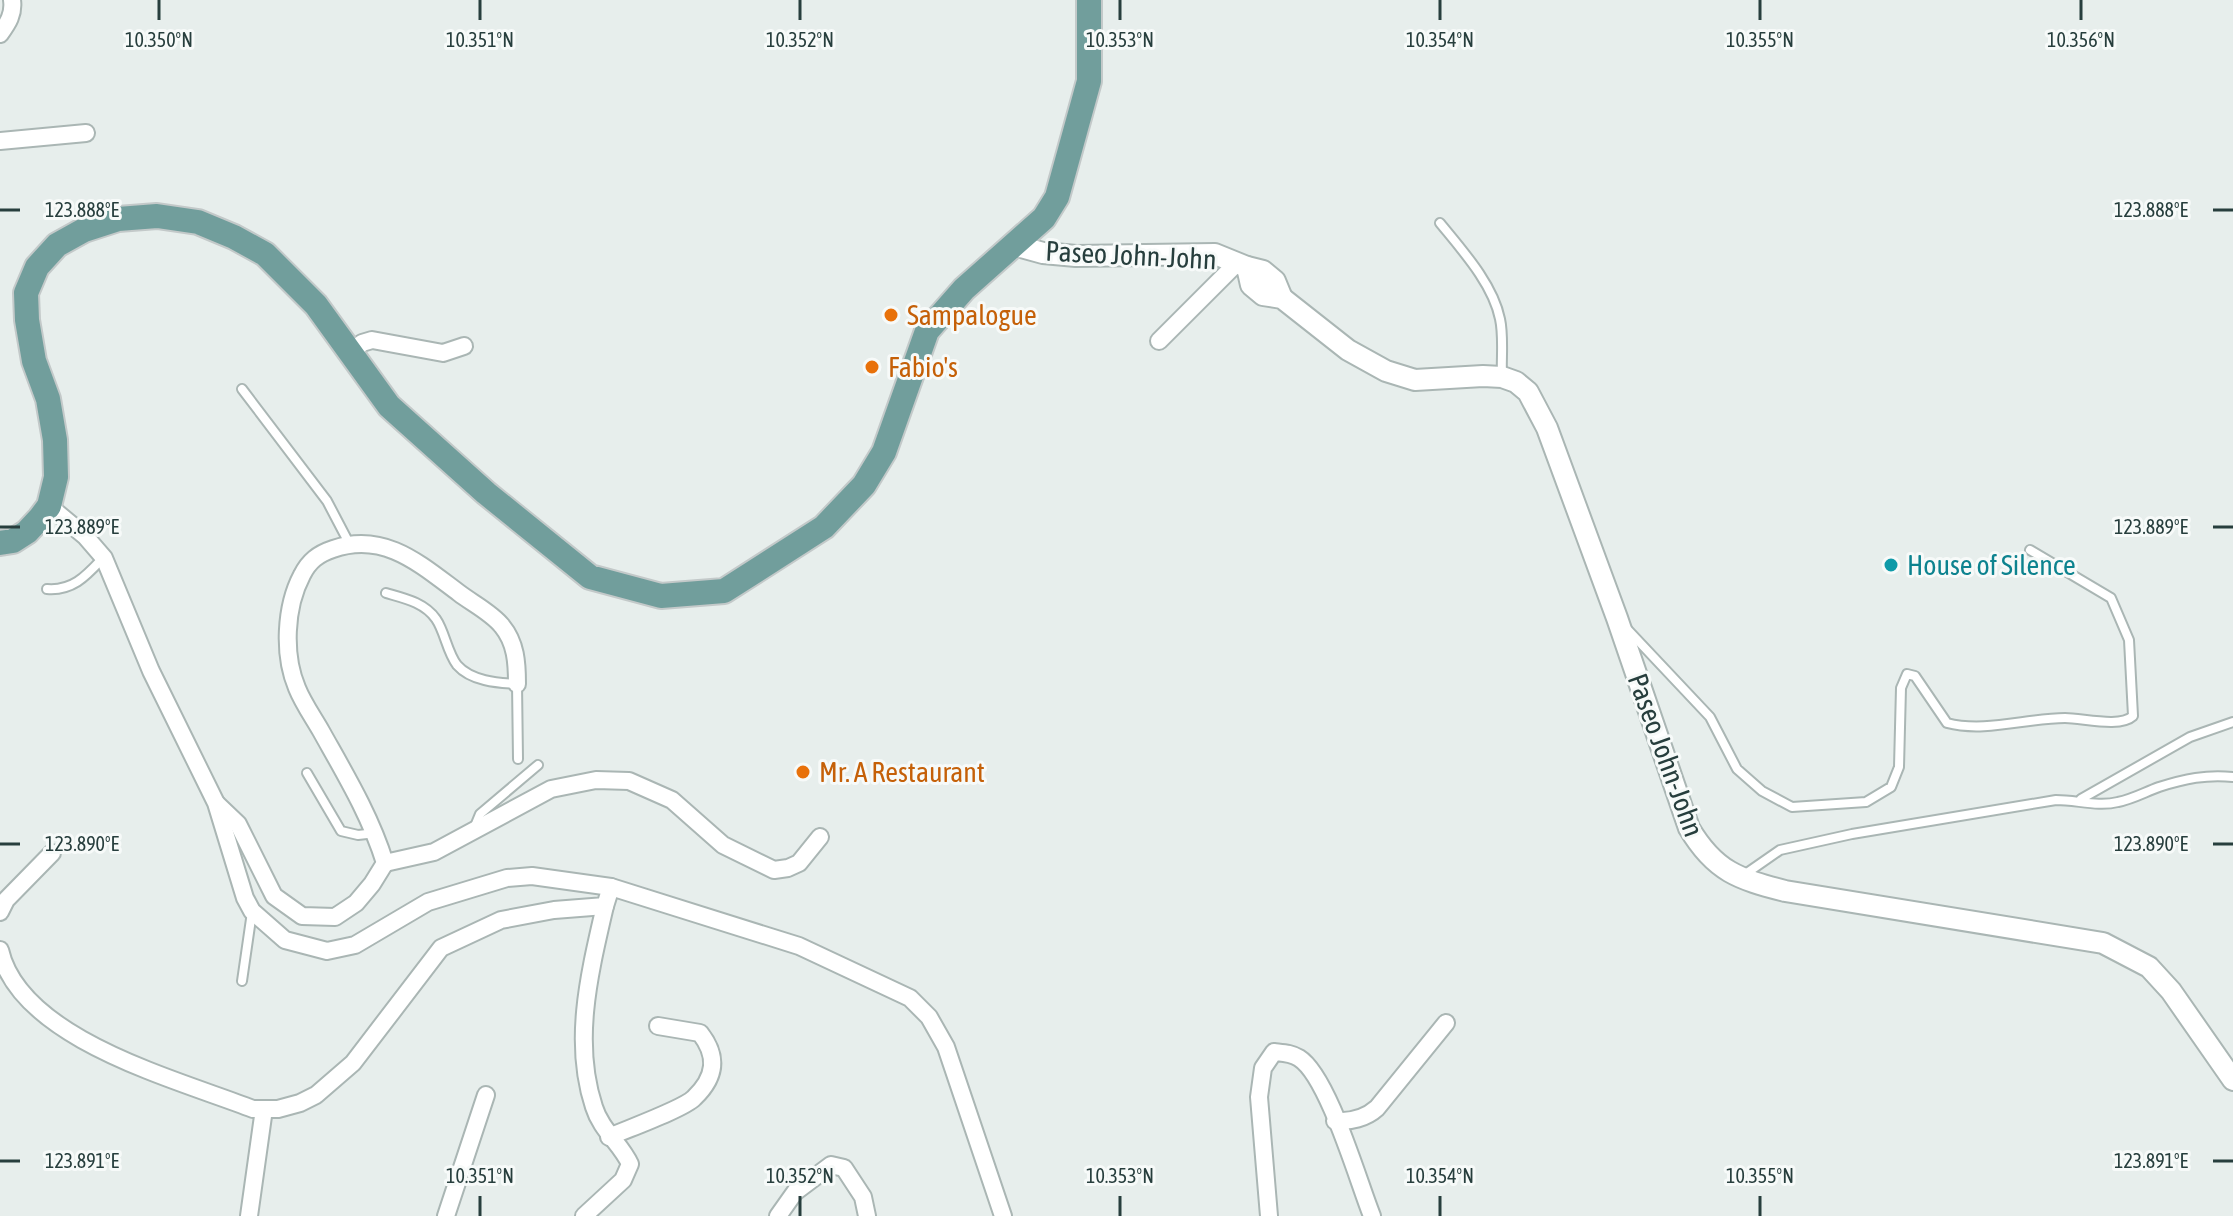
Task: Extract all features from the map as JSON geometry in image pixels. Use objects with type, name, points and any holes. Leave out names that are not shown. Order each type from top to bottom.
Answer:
[{"type":"main road","points":[[0,543],[13,541],[27,532],[49,506],[56,477],[55,440],[48,399],[34,361],[26,293],[37,267],[57,245],[84,230],[118,219],[157,216],[198,222],[265,254],[316,305],[389,406],[486,493],[590,577],[661,596],[724,591],[824,527],[864,485],[884,452],[927,331],[964,289],[1044,218],[1057,197],[1089,81],[1089,0]]},
{"type":"street","points":[[0,34],[10,21],[12,0]]},
{"type":"street","points":[[0,141],[86,133]]},
{"type":"street","name":"Paseo John-John","points":[[1014,245],[1043,253],[1076,256],[1205,253],[1242,265],[1251,285],[1263,295],[1282,298],[1357,355],[1402,378],[1502,377],[1516,382],[1528,392],[1538,409],[1617,618],[1689,828],[1702,849],[1720,867],[1739,879],[1837,901],[2103,943],[2149,967],[2171,991],[2233,1080]]},
{"type":"street","points":[[1159,341],[1242,265]]},
{"type":"street","points":[[350,354],[362,343],[372,340],[443,353],[464,346]]},
{"type":"street","points":[[49,506],[85,536],[104,558],[151,671],[216,803],[245,898],[252,911],[285,940],[327,951],[355,945],[428,902],[507,878],[532,876],[611,887],[799,946],[910,998],[929,1017],[946,1047],[1003,1216]]},
{"type":"street","points":[[385,863],[376,833],[296,688],[288,626],[299,580],[307,566],[319,553],[349,543],[374,543],[411,558],[501,624],[512,643],[517,662],[517,684]]},
{"type":"street","points":[[216,803],[238,824],[274,896],[302,916],[335,917],[356,903],[385,863],[434,852],[551,789],[596,780],[629,781],[672,800],[723,845],[774,870],[799,863],[820,837]]},
{"type":"street","points":[[0,912],[6,900],[52,853]]},
{"type":"street","points":[[584,1216],[629,1171],[628,1159],[609,1137],[594,1109],[584,1064],[587,986],[611,887]]},
{"type":"street","points":[[0,950],[4,968],[22,995],[44,1015],[91,1047],[253,1109],[278,1109],[308,1099],[353,1063],[441,948],[501,920],[554,910],[605,906]]},
{"type":"street","points":[[1335,1121],[1369,1115],[1377,1108],[1446,1023]]},
{"type":"street","points":[[609,1137],[693,1100],[712,1068],[714,1056],[700,1033],[658,1026]]},
{"type":"street","points":[[1269,1216],[1259,1097],[1263,1068],[1274,1052],[1288,1053],[1300,1059],[1310,1068],[1325,1092],[1372,1216]]},
{"type":"street","points":[[446,1216],[486,1095]]},
{"type":"street","points":[[249,1216],[264,1109]]},
{"type":"street","points":[[778,1216],[795,1192],[831,1165],[844,1168],[863,1197],[867,1216]]},
{"type":"lane","points":[[1440,223],[1467,256],[1489,292],[1500,319],[1502,377]]},
{"type":"lane","points":[[242,389],[327,501],[349,543]]},
{"type":"lane","points":[[1617,618],[1710,717],[1737,769],[1762,791],[1792,807],[1866,802],[1891,787],[1899,767],[1901,688],[1907,674],[1915,676],[1947,723],[1965,728],[2066,718],[2123,722],[2133,716],[2129,640],[2111,598],[2030,550]]},
{"type":"lane","points":[[47,589],[68,588],[86,577],[104,558]]},
{"type":"lane","points":[[386,593],[417,603],[435,617],[458,665],[477,677],[496,683],[517,684],[518,759]]},
{"type":"lane","points":[[2080,800],[2190,737],[2233,722]]},
{"type":"lane","points":[[473,832],[480,814],[538,765]]},
{"type":"lane","points":[[307,773],[341,831],[358,835],[376,833]]},
{"type":"lane","points":[[1739,879],[1780,850],[1852,834],[2019,804],[2080,800],[2099,805],[2117,803],[2158,787],[2203,776],[2233,777]]},
{"type":"lane","points":[[242,981],[252,911]]},
{"type":"place","name":"Sampalogue","points":[[891,315]]},
{"type":"place","name":"Fabio's","points":[[872,367]]},
{"type":"place","name":"House of Silence","points":[[1891,565]]},
{"type":"place","name":"Mr. A Restaurant","points":[[803,772]]}]
